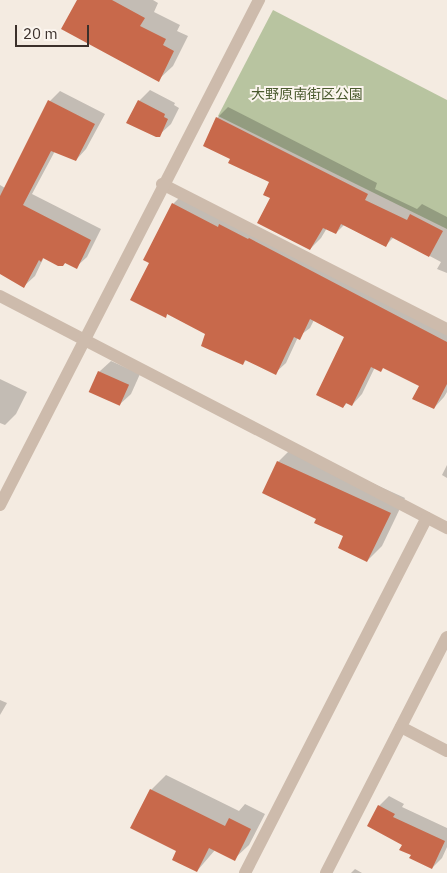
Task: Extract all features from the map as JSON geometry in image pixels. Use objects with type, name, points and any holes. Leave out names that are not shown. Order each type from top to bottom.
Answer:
[{"type":"street","points":[[0,505],[86,340],[162,184],[259,0]]},
{"type":"street","points":[[162,184],[447,329]]},
{"type":"street","points":[[0,296],[447,528]]},
{"type":"street","points":[[245,873],[427,518]]},
{"type":"street","points":[[326,873],[447,637]]},
{"type":"street","points":[[401,727],[447,751]]},
{"type":"green space","name":"大野原南街区公園","points":[[273,10],[447,100],[447,229],[218,116]]},
{"type":"building","points":[[77,0],[112,0],[145,18],[140,26],[166,39],[163,45],[174,51],[159,82],[61,29]]},
{"type":"building","points":[[48,100],[95,124],[76,161],[51,151],[23,205],[91,240],[77,269],[65,263],[63,266],[58,266],[43,258],[41,262],[39,260],[24,288],[0,274],[0,196]]},
{"type":"building","points":[[138,100],[165,114],[164,117],[168,119],[160,137],[156,137],[126,123]]},
{"type":"building","points":[[216,117],[368,194],[365,200],[407,220],[410,214],[443,231],[429,257],[391,237],[386,247],[341,224],[336,234],[323,228],[310,250],[257,223],[270,198],[263,195],[269,182],[228,163],[230,159],[203,146]]},
{"type":"building","points":[[172,203],[218,227],[219,224],[249,238],[447,342],[447,384],[434,409],[412,399],[419,386],[383,368],[381,372],[371,367],[352,406],[346,403],[343,408],[316,395],[344,337],[310,319],[300,340],[294,337],[276,375],[245,360],[243,365],[201,346],[205,334],[167,314],[166,318],[130,300],[149,263],[143,260]]},
{"type":"building","points":[[98,371],[129,385],[120,406],[89,392]]},
{"type":"building","points":[[277,461],[391,513],[367,562],[338,548],[343,536],[314,523],[316,519],[262,493]]},
{"type":"building","points":[[150,789],[225,826],[229,818],[251,829],[235,861],[209,848],[197,872],[172,860],[176,851],[130,828]]},
{"type":"building","points":[[378,805],[395,814],[393,817],[445,841],[432,869],[409,858],[411,855],[399,850],[402,845],[367,826]]}]
